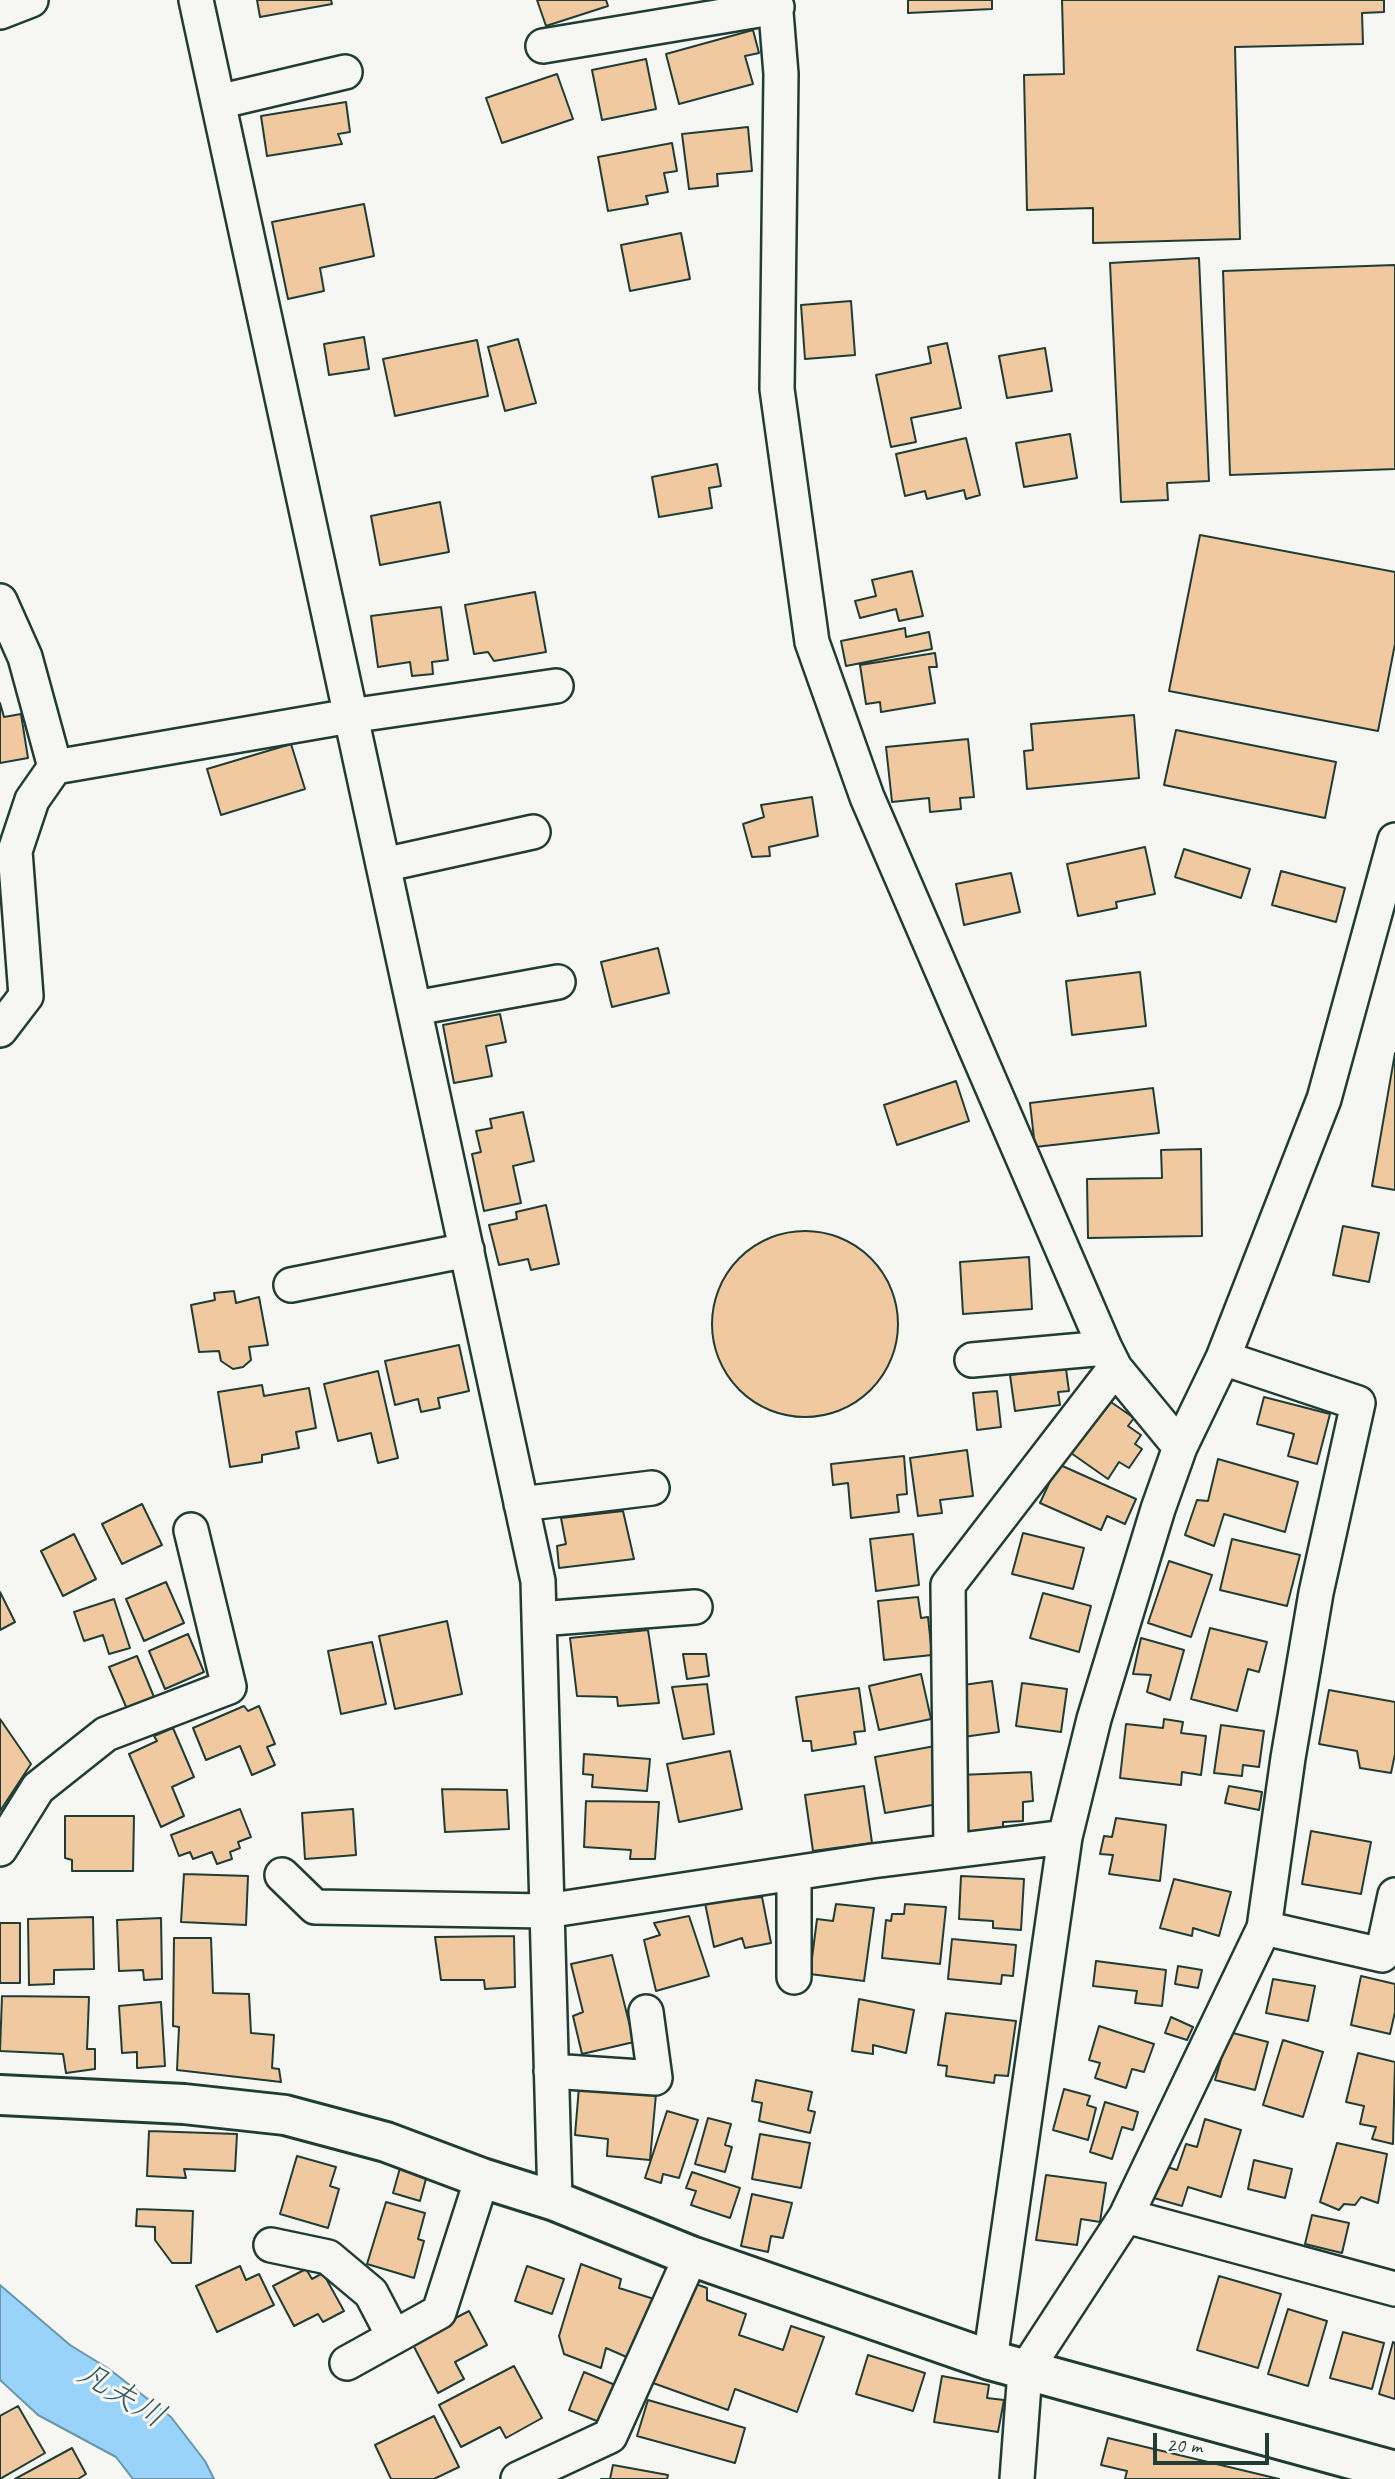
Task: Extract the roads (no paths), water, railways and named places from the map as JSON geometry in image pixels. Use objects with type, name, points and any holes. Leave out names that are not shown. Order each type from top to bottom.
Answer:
[{"type":"street","points":[[196,0],[538,1581],[555,2201]]},
{"type":"street","points":[[543,46],[776,4],[781,74],[777,388],[812,642],[867,797],[1110,1358],[1180,1447]]},
{"type":"street","points":[[218,102],[345,72]]},
{"type":"street","points":[[0,601],[25,657],[55,767]]},
{"type":"street","points":[[0,1030],[26,996],[15,852],[32,800],[55,767],[350,716],[556,686]]},
{"type":"street","points":[[383,865],[533,832]]},
{"type":"street","points":[[1017,2479],[1007,2365],[1065,1837],[1094,1719],[1158,1509],[1180,1447],[1223,1358],[1324,1099],[1395,840]]},
{"type":"street","points":[[415,1008],[558,982]]},
{"type":"street","points":[[291,1285],[467,1250]]},
{"type":"street","points":[[972,1360],[1110,1358]]},
{"type":"street","points":[[951,1851],[948,1585],[1110,1358]]},
{"type":"street","points":[[1007,2365],[1126,2216],[1264,1928],[1288,1758],[1316,1593],[1359,1403],[1223,1358]]},
{"type":"street","points":[[522,1504],[652,1488]]},
{"type":"street","points":[[0,1849],[38,1788],[106,1734],[229,1687],[191,1530]]},
{"type":"street","points":[[539,1619],[695,1607]]},
{"type":"street","points":[[282,1875],[315,1906],[546,1912],[951,1851],[1065,1837]]},
{"type":"street","points":[[794,1874],[794,1977]]},
{"type":"street","points":[[1264,1928],[1382,1955],[1395,1895]]},
{"type":"street","points":[[551,2071],[655,2078],[646,2012]]},
{"type":"street","points":[[0,2095],[184,2104],[285,2115],[386,2142],[482,2178],[555,2201],[691,2256],[1007,2365],[1395,2470]]},
{"type":"street","points":[[347,2363],[439,2312],[482,2178]]},
{"type":"street","points":[[1126,2216],[1395,2289]]},
{"type":"street","points":[[271,2245],[327,2257],[371,2293],[394,2337]]},
{"type":"street","points":[[518,2479],[610,2436],[691,2256]]},
{"type":"water","name":"凡夫川","points":[[0,2285],[70,2345],[109,2369],[171,2417],[205,2461],[214,2479],[133,2479],[116,2457],[38,2415],[0,2380]]}]
